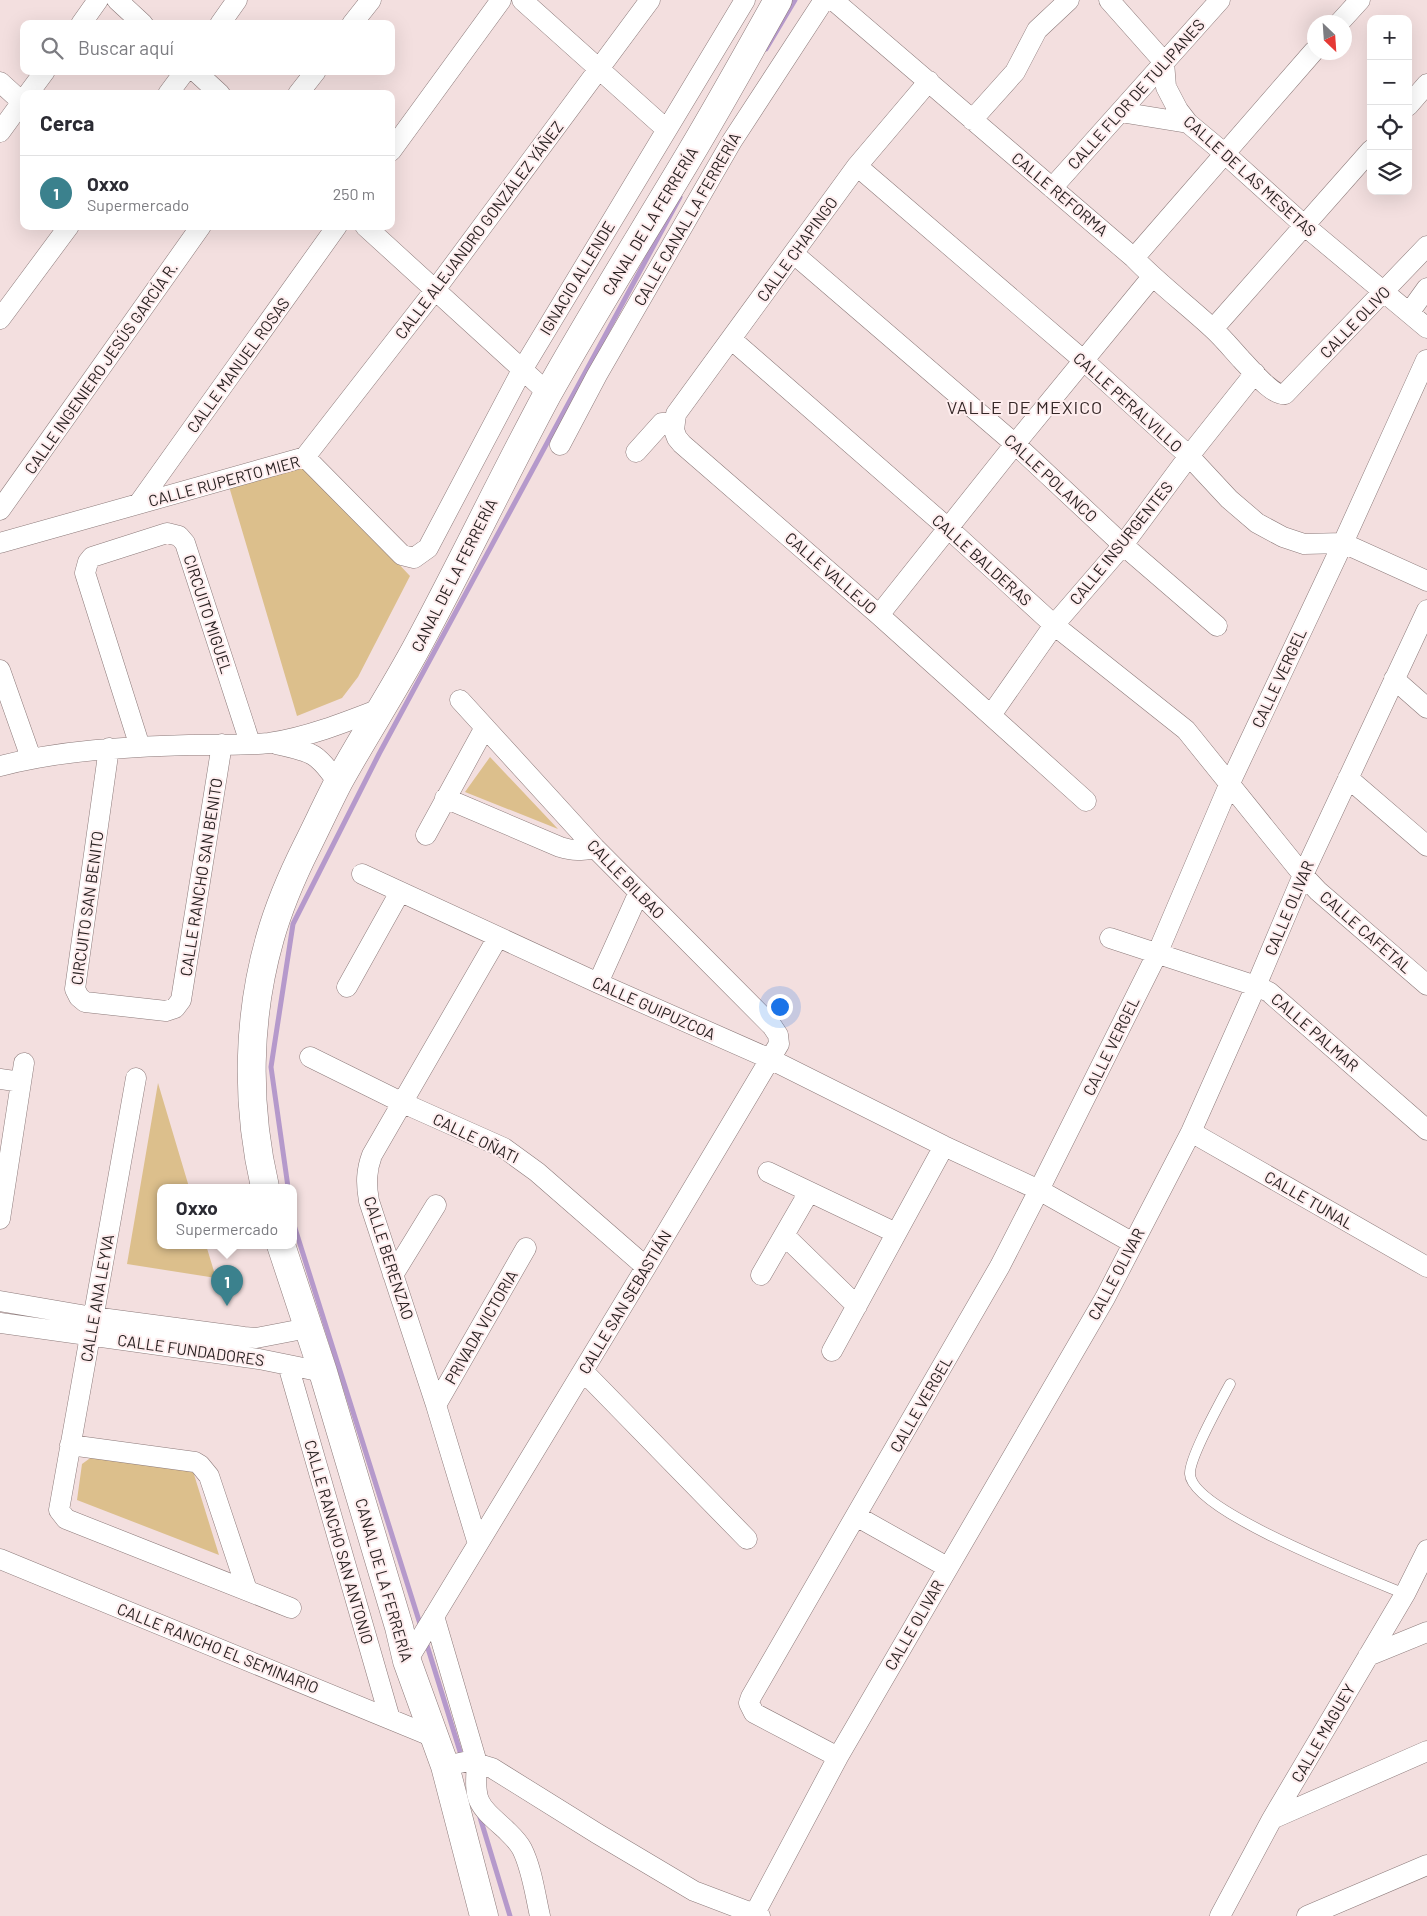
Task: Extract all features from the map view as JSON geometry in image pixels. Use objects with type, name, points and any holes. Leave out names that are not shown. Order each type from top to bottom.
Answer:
[{"type":"street","points":[[83,20],[98,0]]},
{"type":"street","points":[[117,0],[139,20]]},
{"type":"street","points":[[223,20],[237,0]]},
{"type":"street","points":[[355,20],[371,0]]},
{"type":"street","points":[[395,145],[500,0]]},
{"type":"street","points":[[522,0],[666,129]]},
{"type":"street","name":"CALLE ALEJANDRO GONZÁLEZ YÁÑEZ","points":[[304,457],[436,290],[650,0]]},
{"type":"street","name":"IGNACIO ALLENDE","points":[[414,558],[428,548],[522,370],[745,0]]},
{"type":"street","name":"CANAL DE LA FERRERÍA","points":[[264,1184],[252,1107],[251,1076],[256,1002],[270,938],[280,906],[296,869],[338,783],[382,708],[450,584],[548,393],[691,152],[778,0]]},
{"type":"street","name":"CALLE CANAL LA FERRERÍA","points":[[560,444],[597,375],[732,141],[824,0]]},
{"type":"street","name":"CALLE REFORMA","points":[[833,0],[1134,258],[1152,277],[1213,329],[1276,393],[1281,395]]},
{"type":"street","points":[[972,120],[1015,72],[1037,30],[1069,0]]},
{"type":"street","points":[[1109,0],[1164,62]]},
{"type":"street","name":"CALLE FLOR DE TULIPANES","points":[[1052,188],[1220,0]]},
{"type":"street","points":[[1346,15],[1360,0]]},
{"type":"street","points":[[1134,258],[1307,60]]},
{"type":"street","name":"CALLE DE LAS MESETAS","points":[[1164,62],[1166,87],[1178,110],[1188,123],[1305,226],[1427,328]]},
{"type":"street","points":[[31,90],[42,75]]},
{"type":"street","points":[[171,90],[181,75]]},
{"type":"street","points":[[199,75],[216,90]]},
{"type":"street","points":[[301,90],[313,75]]},
{"type":"street","name":"CALLE CHAPINGO","points":[[674,426],[676,414],[857,166],[929,81]]},
{"type":"street","points":[[0,82],[20,95]]},
{"type":"street","points":[[1409,105],[1427,84]]},
{"type":"street","points":[[0,132],[20,105]]},
{"type":"street","points":[[1120,112],[1188,123]]},
{"type":"street","points":[[1213,329],[1367,155]]},
{"type":"street","name":"CALLE PERALVILLO","points":[[857,166],[1083,360],[1188,456],[1229,499],[1265,528],[1304,544],[1343,543],[1427,581]]},
{"type":"street","points":[[0,319],[66,230]]},
{"type":"street","name":"CALLE INGENIERO JESÚS GARCÍA R.","points":[[0,510],[199,230]]},
{"type":"street","name":"CALLE MANUEL ROSAS","points":[[139,503],[334,230]]},
{"type":"street","points":[[369,230],[548,393]]},
{"type":"street","name":"CALLE OLIVO","points":[[1281,395],[1285,394],[1384,293],[1427,246]]},
{"type":"street","name":"CALLE POLANCO","points":[[794,254],[1015,444],[1123,545],[1217,626]]},
{"type":"street","points":[[879,615],[949,530],[1015,444],[1152,277]]},
{"type":"street","points":[[1409,313],[1427,288]]},
{"type":"street","name":"CALLE BALDERAS","points":[[731,339],[949,530],[1054,625],[1186,730],[1229,785]]},
{"type":"street","name":"CALLE VERGEL","points":[[838,1757],[754,1713],[749,1703],[751,1696],[1000,1266],[1039,1190],[1157,954],[1229,785],[1343,543],[1426,360]]},
{"type":"street","name":"CALLE INSURGENTES","points":[[991,715],[1054,625],[1123,545],[1188,456],[1255,373]]},
{"type":"street","points":[[636,452],[662,423],[674,426]]},
{"type":"street","name":"CALLE VALLEJO","points":[[674,426],[676,438],[682,444],[879,615],[1086,801]]},
{"type":"street","name":"CALLE RUPERTO MIER","points":[[0,543],[304,457],[402,555],[414,558]]},
{"type":"street","name":"CIRCUITO MIGUEL","points":[[140,747],[85,573],[88,562],[92,557],[167,533],[179,536],[185,542],[260,743]]},
{"type":"street","name":"CALLE OLIVAR","points":[[758,1915],[838,1757],[1105,1298],[1191,1132],[1303,875],[1427,610]]},
{"type":"street","points":[[0,670],[31,758]]},
{"type":"street","points":[[1394,679],[1427,708]]},
{"type":"street","name":"CALLE BILBAO","points":[[460,700],[484,729],[595,848],[772,1026],[778,1035],[779,1044],[770,1059]]},
{"type":"street","points":[[0,766],[31,758],[109,748],[260,743],[318,731],[382,708]]},
{"type":"street","points":[[426,835],[484,729]]},
{"type":"street","points":[[260,743],[306,751],[323,762],[338,783]]},
{"type":"street","name":"CALLE RANCHO SAN BENITO","points":[[175,1008],[181,1000],[222,744]]},
{"type":"street","name":"CIRCUITO SAN BENITO","points":[[109,748],[75,989],[78,997],[85,1002],[166,1011],[175,1008]]},
{"type":"street","points":[[1348,778],[1427,846]]},
{"type":"street","name":"CALLE CAFETAL","points":[[1229,785],[1318,891],[1427,985]]},
{"type":"street","points":[[445,798],[560,847],[573,851],[595,848]]},
{"type":"street","name":"CALLE GUIPUZCOA","points":[[362,874],[598,983],[770,1059],[944,1146],[1039,1190],[1133,1243]]},
{"type":"street","points":[[347,987],[400,892]]},
{"type":"street","points":[[598,983],[639,892]]},
{"type":"street","name":"CALLE BERENZAO","points":[[478,1544],[436,1405],[369,1200],[366,1186],[366,1170],[372,1155],[498,937]]},
{"type":"street","name":"CALLE PALMAR","points":[[1110,938],[1256,986],[1269,992],[1427,1130]]},
{"type":"street","name":"CALLE OÑATI","points":[[310,1057],[403,1103],[504,1148],[521,1159],[554,1186],[646,1267]]},
{"type":"street","name":"CALLE SAN SEBASTIÁN","points":[[407,1661],[770,1059]]},
{"type":"street","points":[[0,1079],[22,1073],[2,1195],[0,1219]]},
{"type":"street","name":"CALLE ANA LEYVA","points":[[136,1078],[59,1510],[63,1517],[248,1590]]},
{"type":"street","name":"CALLE TUNAL","points":[[1191,1132],[1427,1267]]},
{"type":"street","points":[[832,1351],[944,1146]]},
{"type":"street","points":[[768,1172],[896,1233]]},
{"type":"street","points":[[761,1275],[810,1192]]},
{"type":"street","points":[[394,1275],[436,1205]]},
{"type":"street","points":[[785,1236],[857,1306]]},
{"type":"street","name":"PRIVADA VICTORIA","points":[[436,1405],[526,1248]]},
{"type":"street","name":"CANAL DE LA FERRERÍA","points":[[282,1249],[323,1372],[399,1627],[407,1661],[436,1738],[461,1764],[484,1916]]},
{"type":"street","name":"CALLE FUNDADORES","points":[[0,1301],[91,1326],[323,1372]]},
{"type":"street","name":"CALLE FUNDADORES","points":[[0,1322],[91,1326],[256,1338],[308,1328]]},
{"type":"street","name":"CALLE RANCHO SAN ANTONIO","points":[[288,1365],[390,1719]]},
{"type":"street","points":[[583,1371],[748,1539]]},
{"type":"street","points":[[70,1445],[195,1462],[200,1465],[209,1476],[248,1590],[291,1608]]},
{"type":"street","points":[[856,1516],[947,1567]]},
{"type":"street","name":"CALLE MAGUEY","points":[[1220,1916],[1272,1819],[1405,1594],[1427,1550]]},
{"type":"street","name":"CALLE RANCHO EL SEMINARIO","points":[[0,1559],[436,1738]]},
{"type":"street","points":[[434,1616],[461,1764],[476,1785],[478,1799],[486,1812],[513,1836],[522,1849],[530,1871],[540,1916]]},
{"type":"street","points":[[1368,1656],[1427,1632]]},
{"type":"street","points":[[1272,1819],[1427,1751]]},
{"type":"street","points":[[461,1764],[507,1776],[598,1834],[694,1891],[758,1915]]},
{"type":"street","points":[[1307,1916],[1427,1865]]},
{"type":"lane","points":[[1230,1384],[1193,1459],[1189,1475],[1196,1488],[1211,1502],[1304,1552],[1405,1594]]},
{"type":"shaded area","points":[[302,461],[410,576],[358,677],[342,698],[297,716],[228,483]]},
{"type":"shaded area","points":[[490,757],[558,829],[465,792]]},
{"type":"shaded area","points":[[158,1083],[188,1184],[157,1184],[157,1249],[207,1249],[216,1278],[127,1264]]},
{"type":"shaded area","points":[[100,1451],[192,1468],[219,1555],[77,1500],[82,1464]]},
{"type":"waterway","points":[[766,49],[795,0]]},
{"type":"waterway","points":[[288,1184],[271,1067],[293,924],[379,754],[680,197]]},
{"type":"waterway","points":[[297,1235],[421,1627]]},
{"type":"waterway","points":[[426,1642],[462,1758]]},
{"type":"waterway","points":[[479,1814],[510,1916]]},
{"type":"place","name":"Oxxo","points":[[227,1306]]},
{"type":"district","name":"VALLE DE MEXICO","points":[[1025,408]]}]
